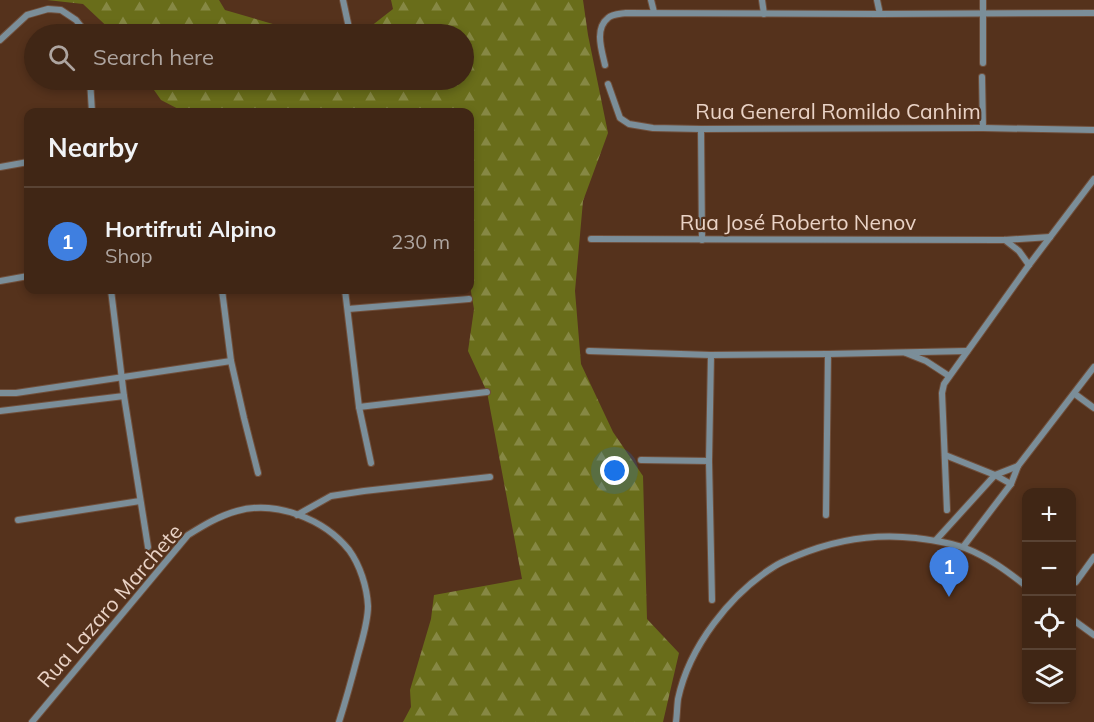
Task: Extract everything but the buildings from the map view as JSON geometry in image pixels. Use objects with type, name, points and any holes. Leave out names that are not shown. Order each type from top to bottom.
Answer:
[{"type":"street","points":[[343,0],[348,24]]},
{"type":"street","points":[[651,0],[654,12]]},
{"type":"street","points":[[762,0],[764,14]]},
{"type":"street","points":[[877,0],[880,14]]},
{"type":"street","points":[[983,0],[983,63]]},
{"type":"street","points":[[0,40],[27,15],[48,9],[61,10],[79,24]]},
{"type":"street","points":[[605,64],[600,36],[602,26],[606,19],[626,13],[1094,13]]},
{"type":"street","points":[[982,77],[983,128]]},
{"type":"street","name":"Rua General Romildo Canhim","points":[[608,84],[620,118],[629,124],[653,128],[1094,130]]},
{"type":"street","points":[[91,90],[92,108]]},
{"type":"street","points":[[701,129],[702,240]]},
{"type":"street","points":[[0,167],[24,163]]},
{"type":"street","points":[[947,510],[942,393],[944,384],[1094,179]]},
{"type":"street","name":"Rua José Roberto Nenov","points":[[591,239],[1004,240],[1050,237]]},
{"type":"street","points":[[1004,240],[1019,251],[1029,265]]},
{"type":"street","points":[[0,281],[24,277]]},
{"type":"street","points":[[111,294],[121,376],[148,548]]},
{"type":"street","points":[[223,294],[231,361],[258,473]]},
{"type":"street","points":[[346,294],[359,406],[371,463]]},
{"type":"street","points":[[348,309],[469,299]]},
{"type":"street","points":[[589,351],[828,354],[967,351]]},
{"type":"street","points":[[906,353],[926,361],[950,376]]},
{"type":"street","points":[[711,354],[709,461],[712,600]]},
{"type":"street","points":[[826,514],[828,354]]},
{"type":"street","points":[[0,393],[16,393],[231,361]]},
{"type":"street","points":[[963,547],[1011,484],[1018,466],[1094,367]]},
{"type":"street","points":[[359,406],[487,392]]},
{"type":"street","points":[[1075,394],[1094,408]]},
{"type":"street","points":[[0,411],[124,396]]},
{"type":"street","points":[[945,455],[995,475],[1011,484]]},
{"type":"street","points":[[641,460],[709,461]]},
{"type":"street","points":[[936,540],[995,475],[1018,466]]},
{"type":"street","points":[[297,514],[331,496],[364,490],[490,477]]},
{"type":"street","points":[[18,520],[140,501]]},
{"type":"street","name":"Rua Lazaro Marchete","points":[[32,722],[188,535],[211,520],[238,510],[260,508],[297,514],[323,527],[340,540],[357,563],[365,585],[368,608],[365,631],[339,722]]},
{"type":"street","points":[[676,722],[678,700],[692,659],[718,617],[752,582],[776,565],[816,548],[847,540],[877,536],[936,540],[963,547],[992,561],[1022,583]]},
{"type":"street","points":[[1076,582],[1094,557]]},
{"type":"street","points":[[1076,622],[1094,635]]},
{"type":"green space","points":[[47,0],[219,0],[225,10],[273,24],[104,24],[83,4]]},
{"type":"green space","points":[[391,0],[583,0],[608,133],[583,201],[575,291],[581,364],[613,432],[643,476],[647,619],[679,653],[663,722],[403,722],[411,707],[410,690],[431,619],[434,595],[522,579],[487,392],[468,351],[474,309],[471,294],[474,294],[474,108],[176,108],[161,100],[154,90],[474,90],[474,24],[374,24],[393,9]]},
{"type":"place","name":"Hortifruti Alpino","points":[[949,597]]}]
